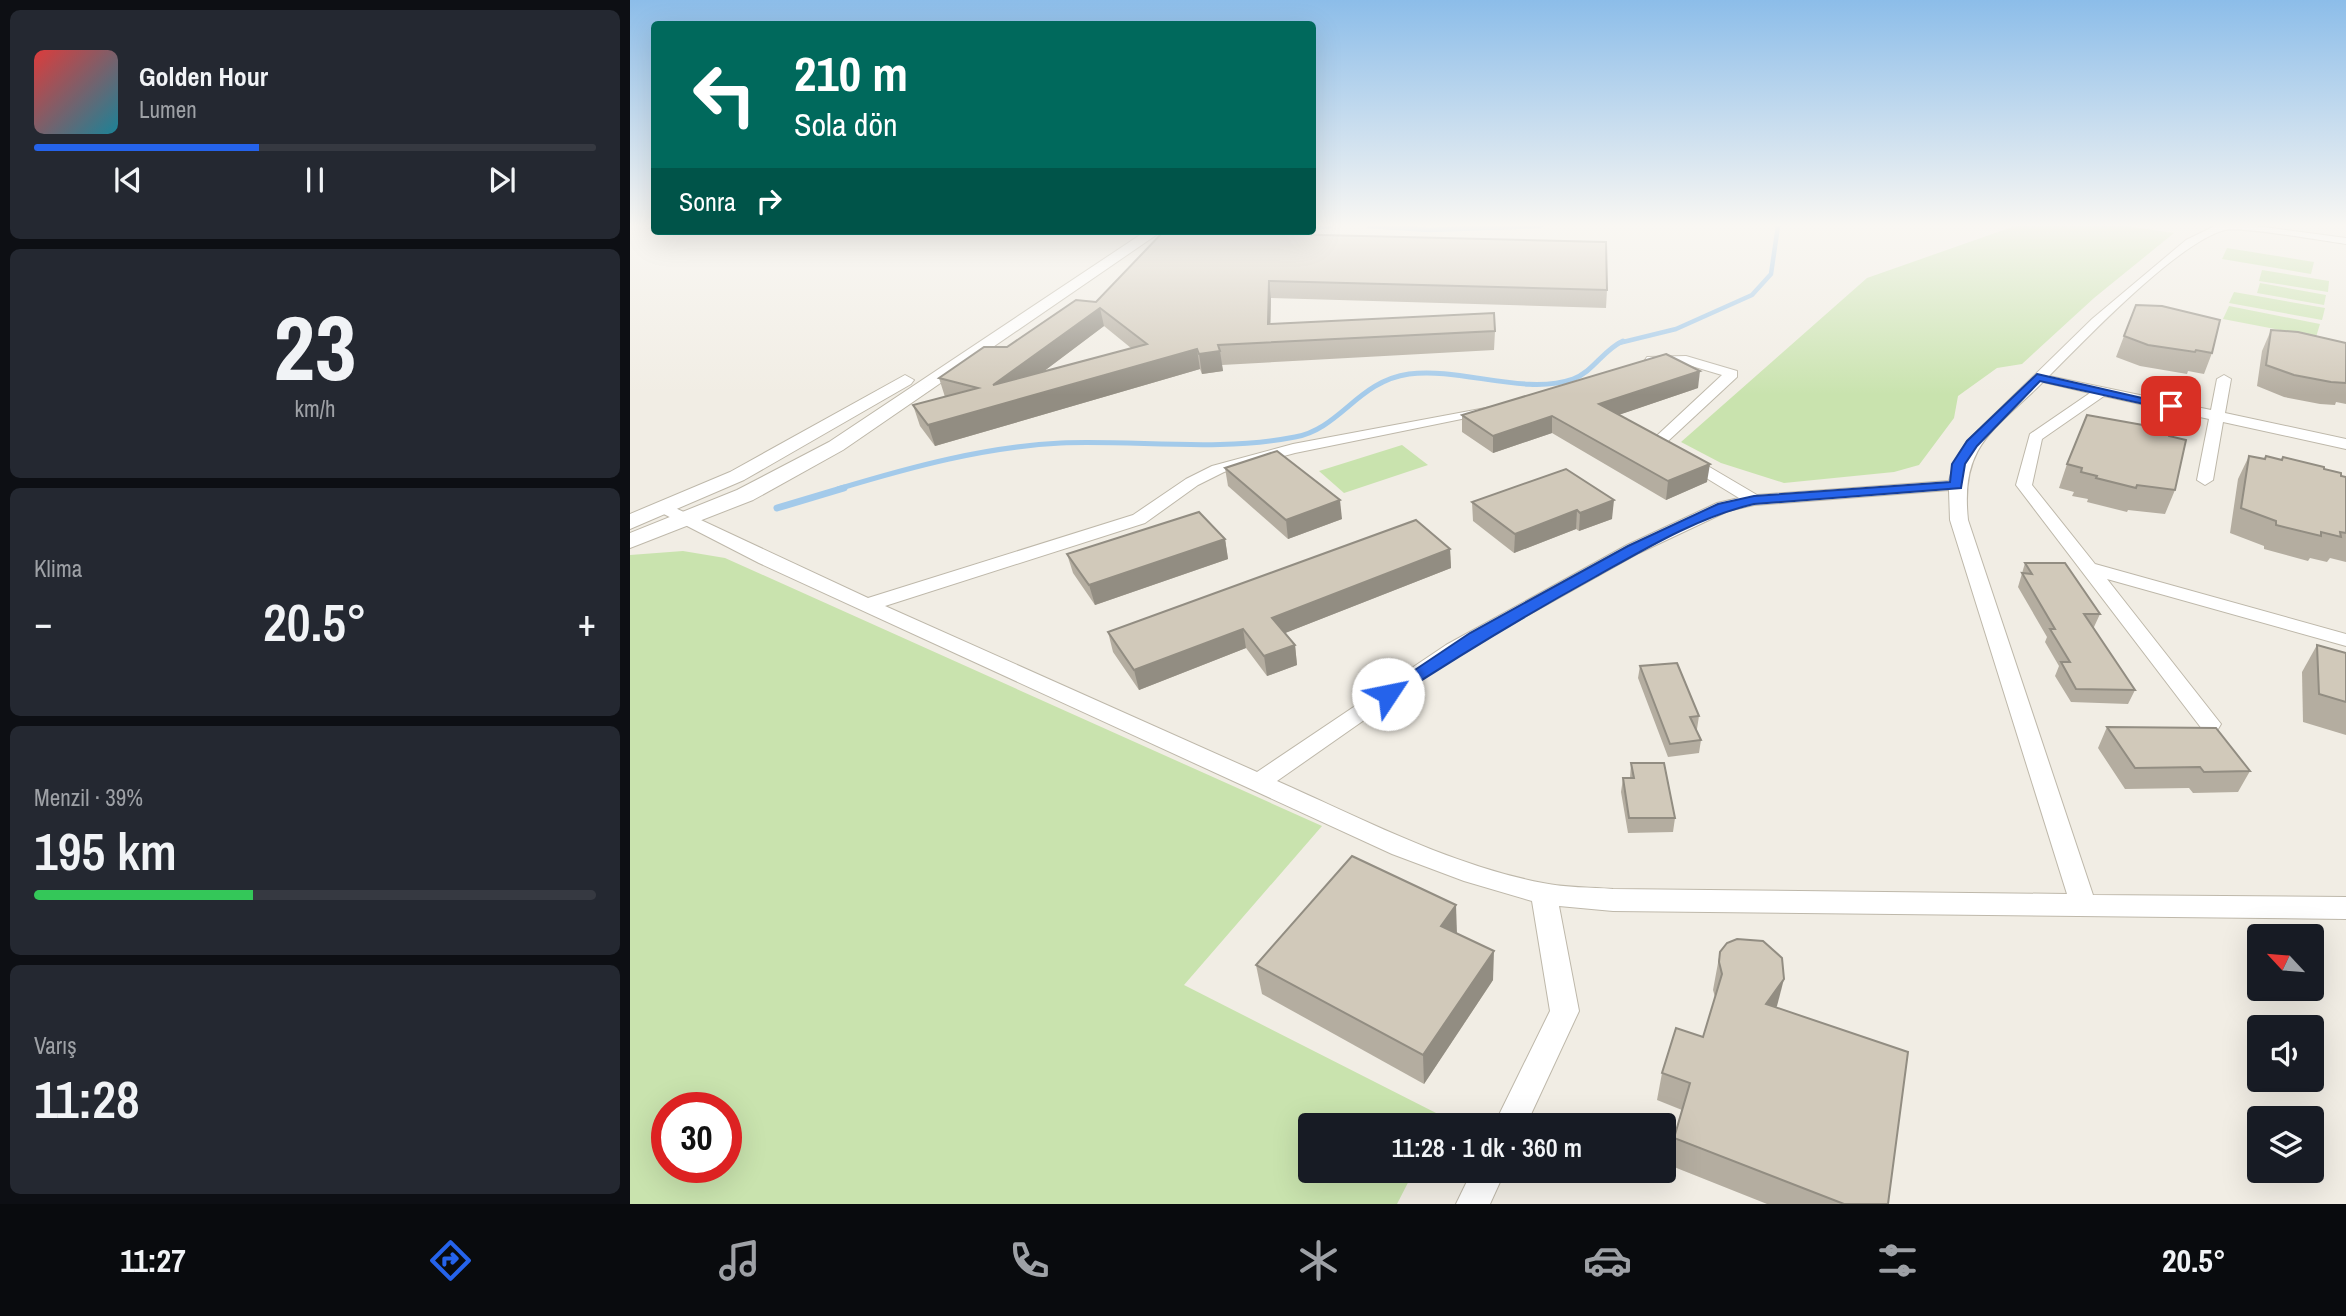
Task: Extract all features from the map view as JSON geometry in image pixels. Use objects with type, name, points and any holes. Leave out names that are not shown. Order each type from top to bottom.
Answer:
[{"type":"street","points":[[630,522],[665,510],[811,438],[1054,282]]},
{"type":"street","points":[[630,541],[745,495],[835,446],[1077,282]]},
{"type":"street","points":[[2084,906],[1959,520],[1956,485],[1959,464],[1972,444],[2037,377],[2143,282]]},
{"type":"street","points":[[1024,302],[1044,304]]},
{"type":"street","points":[[1631,367],[1669,358],[1686,360],[1732,374],[1657,443],[1754,500]]},
{"type":"street","points":[[2037,377],[2346,444]]},
{"type":"street","points":[[907,378],[934,379]]},
{"type":"street","points":[[2205,480],[2224,379]]},
{"type":"street","points":[[2102,391],[2035,437],[2024,485],[2210,724]]},
{"type":"street","points":[[867,605],[1100,534],[1139,519],[1192,482],[1218,469],[1293,449],[1422,425],[1498,407]]},
{"type":"street","points":[[1257,783],[1453,649],[1633,549],[1723,507],[1754,500],[1956,485]]},
{"type":"street","points":[[665,510],[867,605],[1401,847],[1474,874],[1544,894],[1612,900],[2346,908]]},
{"type":"street","points":[[2089,568],[2346,640]]},
{"type":"street","points":[[1516,1113],[1565,1010],[1544,894]]},
{"type":"street","points":[[1473,1204],[1483,1183]]},
{"type":"green space","points":[[1862,282],[2113,282],[2022,364],[1997,368],[1958,396],[1954,418],[1919,465],[1894,472],[1784,483],[1721,463],[1681,442]]},
{"type":"green space","points":[[2266,282],[2329,282],[2328,292]]},
{"type":"green space","points":[[2260,283],[2326,295],[2324,305],[2257,293]]},
{"type":"green space","points":[[2234,292],[2325,308],[2322,320],[2229,303]]},
{"type":"green space","points":[[2229,306],[2320,324],[2316,337],[2223,319]]},
{"type":"green space","points":[[1402,445],[1428,465],[1344,493],[1319,471]]},
{"type":"green space","points":[[683,551],[725,558],[1322,826],[1184,985],[1436,1113],[1298,1113],[1298,1183],[1408,1183],[1397,1204],[630,1204],[630,555]]},
{"type":"building","points":[[1115,282],[1269,282],[1268,324],[1494,313],[1495,331],[1218,345],[1220,351],[1199,354],[1197,349],[928,425],[913,405],[978,388],[939,378],[984,347],[1007,347],[1076,300],[1096,302]],"holes":[[[1100,308],[1147,344],[993,385]]]},
{"type":"building","points":[[1314,282],[1607,282],[1607,290]]},
{"type":"building","points":[[2136,305],[2162,306],[2220,320],[2212,353],[2148,345],[2124,336]]},
{"type":"building","points":[[2271,330],[2298,332],[2346,343],[2346,383],[2294,375],[2266,365]]},
{"type":"building","points":[[1666,354],[1700,371],[1599,404],[1710,464],[1668,481],[1552,416],[1493,436],[1462,415]]},
{"type":"building","points":[[2087,415],[2154,427],[2169,433],[2169,436],[2186,440],[2175,490],[2137,485],[2136,488],[2096,478],[2097,476],[2081,472],[2082,468],[2067,464]]},
{"type":"building","points":[[1277,451],[1340,500],[1286,520],[1225,468]]},
{"type":"building","points":[[2249,456],[2282,460],[2283,457],[2341,473],[2341,476],[2346,477],[2346,533],[2340,532],[2341,537],[2321,532],[2321,536],[2276,525],[2276,521],[2241,508]]},
{"type":"building","points":[[1566,469],[1614,500],[1580,513],[1577,510],[1515,534],[1472,502]]},
{"type":"building","points":[[1199,512],[1225,539],[1089,585],[1067,554]]},
{"type":"building","points":[[1416,520],[1450,549],[1272,618],[1295,645],[1264,656],[1243,629],[1134,670],[1108,632]]},
{"type":"building","points":[[2025,563],[2065,563],[2100,614],[2084,614],[2135,690],[2076,689],[2061,662],[2070,662],[2050,629],[2055,629],[2022,573],[2032,574]]},
{"type":"building","points":[[2317,645],[2346,653],[2346,702],[2319,694]]},
{"type":"building","points":[[1677,663],[1699,716],[1690,717],[1701,740],[1670,744],[1640,666]]},
{"type":"building","points":[[2107,727],[2216,728],[2250,771],[2204,772],[2200,767],[2135,768]]},
{"type":"building","points":[[1631,763],[1664,763],[1675,818],[1629,818],[1623,778],[1634,778]]},
{"type":"building","points":[[1352,856],[1456,905],[1441,926],[1494,951],[1423,1055],[1256,965]]},
{"type":"building","points":[[1737,939],[1763,941],[1782,958],[1784,979],[1766,1004],[1908,1052],[1888,1204],[1844,1204],[1676,1139],[1690,1083],[1662,1073],[1676,1028],[1703,1037],[1722,974],[1720,952],[1727,943]]},
{"type":"waterway","points":[[1620,343],[1676,329],[1752,295],[1764,282]]},
{"type":"waterway","points":[[838,489],[948,459],[1032,445],[1090,442],[1207,445],[1295,437],[1325,425],[1362,395],[1391,378],[1429,373],[1513,383],[1554,383],[1580,376],[1620,343]]},
{"type":"waterway","points":[[777,508],[844,488]]},
{"type":"route","points":[[1388,694],[1453,649],[1633,549],[1723,507],[1754,500],[1956,485],[1959,464],[1972,444],[2037,377],[2171,406]]}]
